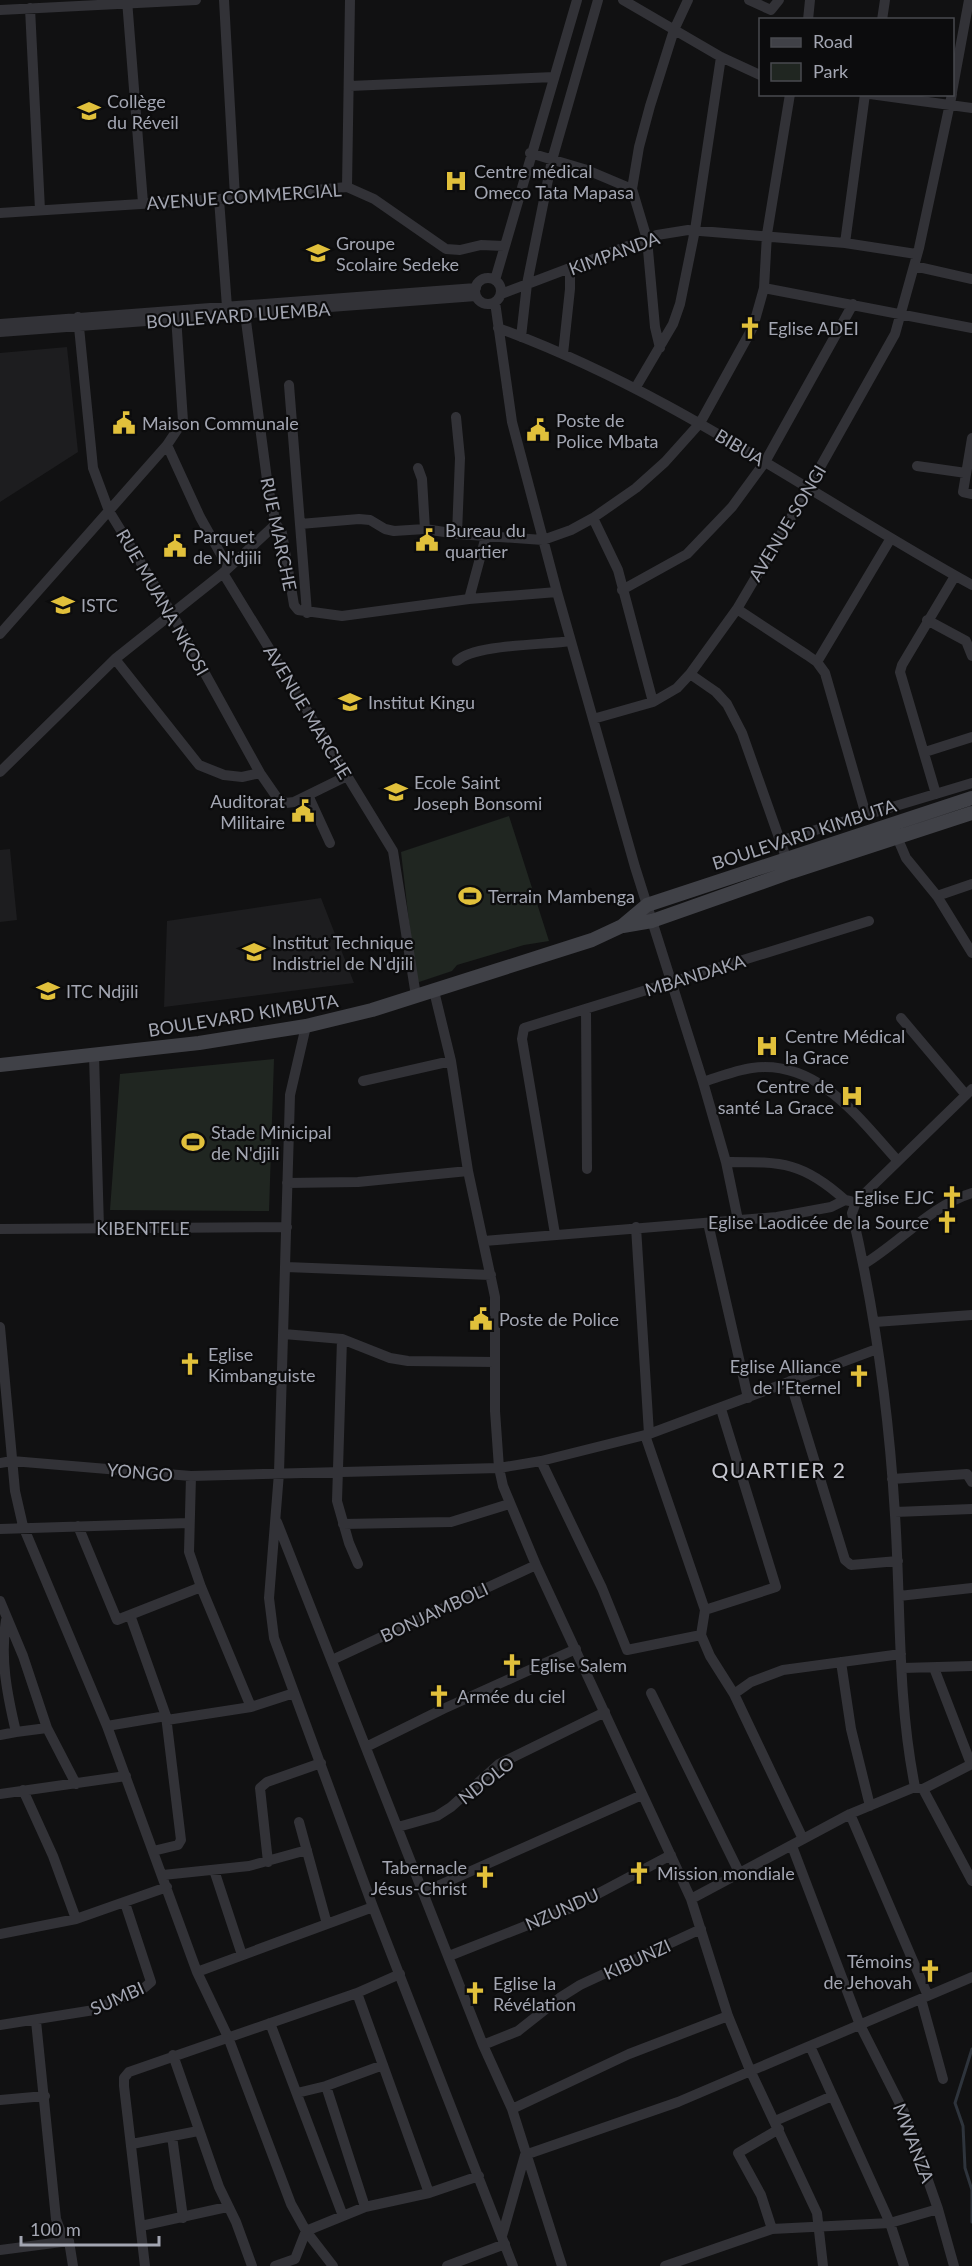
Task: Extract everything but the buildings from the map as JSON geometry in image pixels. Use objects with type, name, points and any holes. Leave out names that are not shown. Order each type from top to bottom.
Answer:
[{"type":"street","points":[[0,10],[196,0]]},
{"type":"street","points":[[224,0],[235,197]]},
{"type":"street","points":[[347,187],[350,0]]},
{"type":"street","points":[[495,280],[530,153],[577,0]]},
{"type":"street","points":[[521,337],[527,284],[552,160],[598,0]]},
{"type":"street","points":[[623,0],[721,57],[759,75]]},
{"type":"street","points":[[660,348],[655,327],[647,239],[632,189],[639,147],[674,30],[688,0]]},
{"type":"street","points":[[749,0],[771,10],[779,0]]},
{"type":"street","points":[[808,18],[810,0]]},
{"type":"street","points":[[882,18],[885,0]]},
{"type":"street","points":[[954,86],[969,0]]},
{"type":"street","points":[[127,2],[143,203]]},
{"type":"street","points":[[30,8],[40,210]]},
{"type":"street","points":[[636,387],[660,348],[680,304],[695,230],[721,57]]},
{"type":"street","points":[[350,86],[554,77]]},
{"type":"street","points":[[300,525],[359,519],[370,520],[385,529],[394,531],[424,530],[543,540],[571,530],[593,518],[650,475],[700,423],[753,327],[764,288],[767,234],[790,96]]},
{"type":"street","points":[[845,243],[865,96]]},
{"type":"street","points":[[912,96],[952,97],[972,108]]},
{"type":"street","points":[[902,314],[952,97]]},
{"type":"street","points":[[530,153],[587,170],[632,189]]},
{"type":"street","name":"AVENUE COMMERCIAL","points":[[0,213],[219,199],[347,187],[374,199],[446,249],[460,250],[482,245],[504,246]]},
{"type":"street","points":[[219,199],[227,307]]},
{"type":"street","name":"KIMPANDA","points":[[498,298],[527,284],[647,239],[673,232],[695,230],[767,234],[845,243],[916,255]]},
{"type":"street","points":[[914,266],[972,279]]},
{"type":"street","points":[[563,354],[570,269]]},
{"type":"street","points":[[498,298],[484,304],[476,292],[485,279],[495,280],[500,286],[498,328],[512,422],[593,719],[726,1162],[738,1220]]},
{"type":"street","points":[[764,288],[972,328]]},
{"type":"street","name":"BOULEVARD LUEMBA","points":[[0,324],[176,316],[476,292]]},
{"type":"street","points":[[622,590],[687,554],[732,507],[765,462],[853,304]]},
{"type":"street","name":"BOULEVARD LUEMBA","points":[[176,316],[227,307],[244,310]]},
{"type":"street","name":"RUE MARCHE","points":[[244,310],[268,487],[276,524],[282,533],[294,605],[298,610],[342,616],[469,598],[557,592]]},
{"type":"street","name":"AVENUE SONGI","points":[[593,719],[653,702],[677,688],[690,675],[737,609],[809,487],[895,334],[902,314]]},
{"type":"street","points":[[0,634],[167,445],[183,421],[176,316]]},
{"type":"street","name":"BOULEVARD LUEMBA","points":[[0,332],[78,322]]},
{"type":"street","name":"RUE MUANA NKOSI","points":[[78,322],[93,468],[109,511],[171,612],[260,773],[278,799],[286,803],[347,776]]},
{"type":"street","name":"BIBUA","points":[[498,328],[636,387],[972,585]]},
{"type":"street","points":[[289,385],[307,613]]},
{"type":"street","points":[[456,417],[460,468],[457,534]]},
{"type":"street","points":[[967,493],[966,473],[972,438]]},
{"type":"street","name":"AVENUE MARCHE","points":[[167,445],[226,570],[393,851],[416,996]]},
{"type":"street","points":[[918,466],[966,473]]},
{"type":"street","points":[[418,468],[422,479],[424,530]]},
{"type":"street","points":[[593,518],[618,570],[653,702]]},
{"type":"street","points":[[0,772],[115,659],[226,570],[276,524]]},
{"type":"street","points":[[469,598],[486,536]]},
{"type":"street","points":[[817,662],[891,538]]},
{"type":"street","points":[[936,794],[900,672],[927,620],[955,576]]},
{"type":"street","points":[[737,609],[817,662],[825,673],[866,815]]},
{"type":"street","points":[[927,620],[966,641],[972,656]]},
{"type":"street","points":[[457,661],[462,656],[478,651],[571,641]]},
{"type":"street","points":[[115,659],[199,765],[224,775],[242,777],[260,773]]},
{"type":"street","points":[[690,675],[716,692],[727,704],[742,733],[791,872]]},
{"type":"street","points":[[925,752],[972,737]]},
{"type":"street","points":[[779,841],[972,783]]},
{"type":"street","points":[[308,795],[330,843]]},
{"type":"street","name":"BOULEVARD KIMBUTA","points":[[647,905],[972,798]]},
{"type":"street","name":"BOULEVARD KIMBUTA","points":[[0,1065],[199,1043],[306,1026],[434,991],[592,940],[622,926],[652,921],[791,872],[972,813]]},
{"type":"street","points":[[897,837],[906,858],[937,896],[972,953]]},
{"type":"street","points":[[937,896],[972,884]]},
{"type":"street","points":[[622,926],[647,905]]},
{"type":"street","name":"MBANDAKA","points":[[555,1234],[522,1031],[869,921]]},
{"type":"street","points":[[434,991],[451,1061],[468,1171],[491,1275],[496,1316],[495,1362],[499,1468],[509,1504],[691,1899],[728,2016],[750,2070],[817,2213],[823,2266]]},
{"type":"street","points":[[586,1009],[587,1168]]},
{"type":"street","points":[[901,1018],[969,1092],[856,1202],[852,1213],[875,1322],[892,1479],[906,1735],[919,1788],[972,1881]]},
{"type":"street","points":[[306,1026],[290,1095],[279,1473],[270,1564],[269,1619],[373,1907],[513,2266]]},
{"type":"street","points":[[94,1055],[99,1228]]},
{"type":"street","points":[[363,1081],[451,1061]]},
{"type":"street","points":[[703,1082],[751,1068],[769,1066],[801,1073],[832,1093],[897,1160]]},
{"type":"street","points":[[726,1162],[761,1162],[800,1168],[826,1183],[844,1200],[856,1202]]},
{"type":"street","points":[[287,1183],[379,1180],[468,1171]]},
{"type":"street","points":[[864,1263],[886,1250],[937,1212],[972,1193]]},
{"type":"street","points":[[484,1241],[738,1220],[816,1211],[844,1200]]},
{"type":"street","points":[[708,1223],[748,1398]]},
{"type":"street","name":"KIBENTELE","points":[[0,1229],[287,1227]]},
{"type":"street","points":[[636,1227],[647,1435],[705,1610],[701,1635],[710,1656],[734,1694],[803,1839]]},
{"type":"street","points":[[286,1267],[491,1275]]},
{"type":"street","points":[[875,1322],[972,1316]]},
{"type":"street","points":[[0,1327],[12,1461],[23,1526],[107,1726],[197,1972],[228,2037],[291,2204],[306,2231],[333,2266]]},
{"type":"street","points":[[284,1334],[342,1338],[390,1358],[408,1361],[495,1362]]},
{"type":"street","points":[[342,1338],[337,1501],[358,1564]]},
{"type":"street","name":"YONGO","points":[[0,1462],[12,1461],[191,1476],[499,1468],[541,1461],[647,1435],[877,1349]]},
{"type":"street","points":[[790,1381],[845,1560],[851,1565],[898,1562]]},
{"type":"street","points":[[705,1610],[776,1587],[721,1409]]},
{"type":"street","points":[[541,1461],[602,1588],[627,1650],[701,1635]]},
{"type":"street","points":[[892,1479],[967,1474],[972,1482]]},
{"type":"street","points":[[191,1476],[189,1552],[201,1587],[251,1707]]},
{"type":"street","points":[[343,1524],[451,1522],[509,1504]]},
{"type":"street","points":[[895,1512],[972,1509]]},
{"type":"street","points":[[276,1521],[483,2044],[512,2109],[562,2266]]},
{"type":"street","points":[[0,1528],[189,1523]]},
{"type":"street","points":[[78,1526],[115,1618],[130,1615],[201,1587]]},
{"type":"street","name":"BONJAMBOLI","points":[[332,1660],[536,1565]]},
{"type":"street","points":[[899,1596],[972,1588]]},
{"type":"street","points":[[0,1602],[23,1656],[47,1728],[76,1784]]},
{"type":"street","points":[[130,1615],[167,1718],[181,1840],[178,1845],[153,1851]]},
{"type":"street","points":[[6,1620],[2,1650],[3,1665],[16,1732]]},
{"type":"street","points":[[366,1748],[576,1648]]},
{"type":"street","points":[[734,1694],[767,1674],[901,1654]]},
{"type":"street","points":[[841,1662],[851,1729],[870,1806]]},
{"type":"street","points":[[903,1668],[972,1666]]},
{"type":"street","points":[[691,1899],[850,1814],[919,1788],[972,1764],[934,1668]]},
{"type":"street","points":[[107,1726],[251,1707],[294,1693]]},
{"type":"street","points":[[651,1693],[739,1872]]},
{"type":"street","name":"NDOLO","points":[[398,1827],[436,1816],[451,1807],[499,1764],[604,1712]]},
{"type":"street","points":[[0,1735],[47,1728]]},
{"type":"street","points":[[268,1862],[260,1788],[267,1782],[321,1763]]},
{"type":"street","points":[[0,1794],[126,1776]]},
{"type":"street","points":[[23,1791],[53,1856],[76,1919]]},
{"type":"street","points":[[424,1892],[642,1795]]},
{"type":"street","points":[[850,1814],[925,1998],[943,2079]]},
{"type":"street","points":[[298,1822],[327,1924]]},
{"type":"street","name":"MWANZA","points":[[792,1846],[861,2025],[904,2112],[938,2209],[954,2266]]},
{"type":"street","points":[[163,1875],[268,1862],[307,1850]]},
{"type":"street","name":"NZUNDU","points":[[449,1956],[571,1908],[671,1855]]},
{"type":"street","points":[[214,1870],[242,1955]]},
{"type":"street","points":[[0,1935],[76,1919],[167,1887]]},
{"type":"street","name":"SUMBI","points":[[0,2025],[94,2010],[144,1988],[151,1982],[125,1903]]},
{"type":"street","points":[[197,1972],[373,1907]]},
{"type":"street","name":"KIBUNZI","points":[[483,2044],[518,2031],[580,1985],[701,1929]]},
{"type":"street","points":[[145,2266],[124,2086],[124,2078],[129,2072],[173,2055],[357,1994],[400,1974]]},
{"type":"street","points":[[525,2155],[678,2102],[972,1977]]},
{"type":"street","points":[[357,1994],[429,2193]]},
{"type":"street","points":[[512,2109],[629,2054],[728,2016]]},
{"type":"street","points":[[36,2021],[56,2219],[62,2235],[69,2241],[73,2266]]},
{"type":"street","points":[[270,2024],[343,2216]]},
{"type":"street","points":[[810,2046],[890,2223],[904,2266]]},
{"type":"street","points":[[173,2055],[198,2131],[252,2266]]},
{"type":"street","points":[[297,2093],[326,2086],[383,2065]]},
{"type":"street","points":[[326,2086],[366,2207]]},
{"type":"street","points":[[0,2100],[45,2096]]},
{"type":"street","points":[[772,2229],[761,2195],[738,2153],[777,2125],[832,2096]]},
{"type":"street","points":[[132,2144],[198,2131]]},
{"type":"street","points":[[172,2136],[183,2218]]},
{"type":"street","points":[[447,2266],[459,2264],[503,2240],[525,2155]]},
{"type":"street","points":[[275,2266],[295,2259],[306,2231],[366,2207],[429,2193],[479,2176]]},
{"type":"street","points":[[141,2226],[227,2207]]},
{"type":"street","points":[[665,2266],[772,2229],[890,2223],[938,2209]]},
{"type":"street","points":[[0,2250],[69,2241]]},
{"type":"shaded area","points":[[67,347],[78,452],[0,502],[0,353]]},
{"type":"shaded area","points":[[10,849],[17,920],[0,922],[0,850]]},
{"type":"shaded area","name":"Institut Technique Indistriel de N'djili","points":[[321,898],[354,983],[164,1007],[167,921]]},
{"type":"green space","name":"Terrain Mambenga","points":[[509,816],[549,941],[524,945],[457,965],[452,971],[416,983],[401,852]]},
{"type":"green space","name":"Stade Minicipal de N'djili","points":[[274,1059],[269,1211],[110,1210],[120,1074]]},
{"type":"waterway","points":[[972,2049],[955,2103],[963,2126],[965,2168],[972,2190],[972,2222]]},
{"type":"place","name":"Collège du Réveil","points":[[89,111]]},
{"type":"place","name":"Centre médical Omeco Tata Mapasa","points":[[456,181]]},
{"type":"place","name":"Groupe Scolaire Sedeke","points":[[318,253]]},
{"type":"place","name":"Eglise ADEI","points":[[750,328]]},
{"type":"place","name":"Maison Communale","points":[[124,423]]},
{"type":"place","name":"Poste de Police Mbata","points":[[538,430]]},
{"type":"place","name":"Bureau du quartier","points":[[427,540]]},
{"type":"place","name":"Parquet de N'djili","points":[[175,546]]},
{"type":"place","name":"ISTC","points":[[63,605]]},
{"type":"place","name":"Institut Kingu","points":[[350,702]]},
{"type":"place","name":"Ecole Saint Joseph Bonsomi","points":[[396,792]]},
{"type":"place","name":"Auditorat Militaire","points":[[303,811]]},
{"type":"place","name":"Terrain Mambenga","points":[[470,896]]},
{"type":"place","name":"Institut Technique Indistriel de N'djili","points":[[254,952]]},
{"type":"place","name":"ITC Ndjili","points":[[48,991]]},
{"type":"place","name":"Centre Médical la Grace","points":[[767,1046]]},
{"type":"place","name":"Centre de santé La Grace","points":[[852,1096]]},
{"type":"place","name":"Stade Minicipal de N'djili","points":[[193,1142]]},
{"type":"place","name":"Eglise EJC","points":[[952,1197]]},
{"type":"place","name":"Eglise Laodicée de la Source","points":[[947,1222]]},
{"type":"place","name":"Poste de Police","points":[[481,1319]]},
{"type":"place","name":"Eglise Kimbanguiste","points":[[190,1364]]},
{"type":"place","name":"Eglise Alliance de l'Eternel","points":[[859,1376]]},
{"type":"place","name":"Eglise Salem","points":[[512,1665]]},
{"type":"place","name":"Armée du ciel","points":[[439,1696]]},
{"type":"place","name":"Mission mondiale","points":[[639,1873]]},
{"type":"place","name":"Tabernacle Jésus-Christ","points":[[485,1877]]},
{"type":"place","name":"Témoins de Jehovah","points":[[930,1971]]},
{"type":"place","name":"Eglise la Révélation","points":[[475,1993]]},
{"type":"district","name":"QUARTIER 2","points":[[779,1469]]}]
